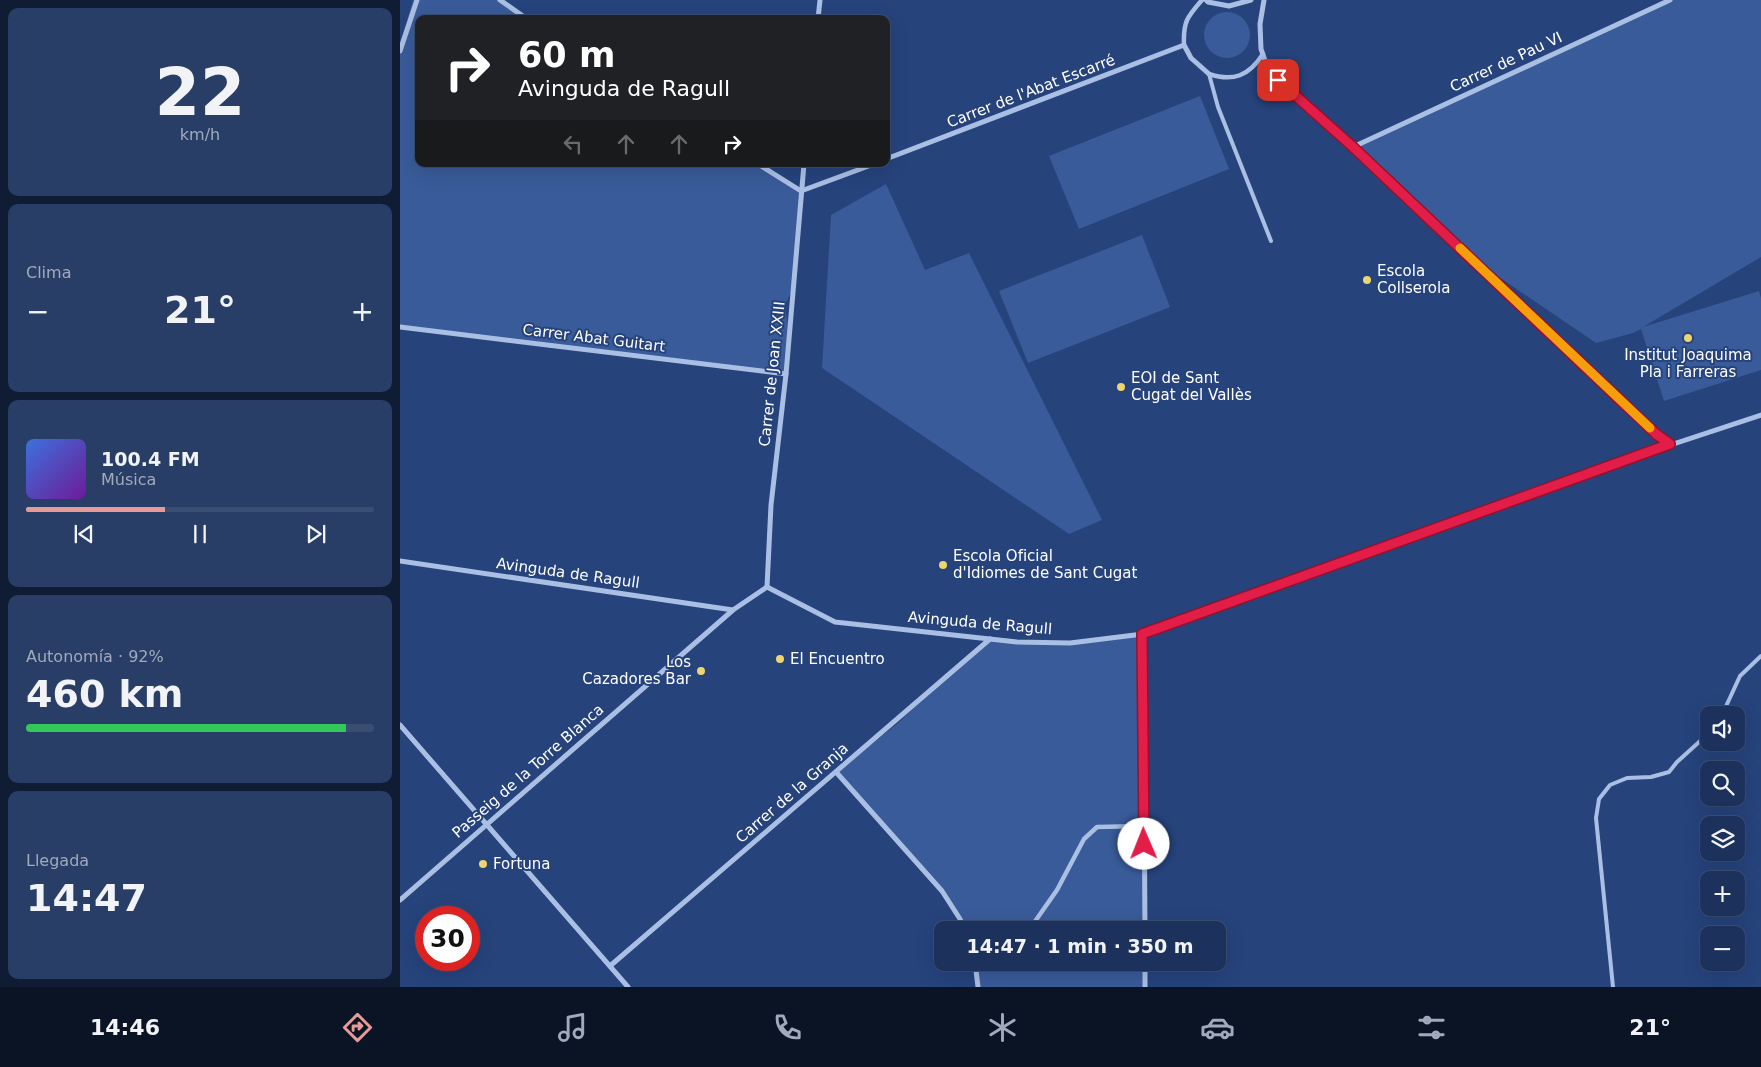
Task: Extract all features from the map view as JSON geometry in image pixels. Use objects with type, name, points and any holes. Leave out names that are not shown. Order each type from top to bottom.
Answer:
[{"type":"street","points":[[400,52],[417,0]]},
{"type":"street","points":[[500,0],[521,15]]},
{"type":"street","points":[[818,15],[820,0]]},
{"type":"street","points":[[1251,0],[1229,6],[1204,0],[1188,16],[1184,26],[1184,46],[1191,58],[1209,74],[1222,78],[1244,74],[1263,54]]},
{"type":"street","points":[[1264,0],[1260,24],[1263,54],[1269,72],[1353,147],[1656,434],[1670,444]]},
{"type":"street","name":"Carrer de Pau VI","points":[[1353,147],[1670,0]]},
{"type":"street","name":"Carrer de l'Abat Escarré","points":[[890,157],[1184,46]]},
{"type":"street","points":[[763,167],[802,191],[866,167]]},
{"type":"street","name":"Carrer de Joan XXIII","points":[[767,587],[771,505],[786,374],[804,167]]},
{"type":"street","name":"Carrer Abat Guitart","points":[[400,327],[786,374]]},
{"type":"street","name":"Avinguda de Ragull","points":[[767,587],[835,622],[1017,642],[1070,643],[1142,634],[1670,444],[1761,415]]},
{"type":"street","name":"Avinguda de Ragull","points":[[400,560],[733,610]]},
{"type":"street","name":"Passeig de la Torre Blanca","points":[[400,900],[733,610],[767,587]]},
{"type":"street","points":[[1142,634],[1145,921]]},
{"type":"street","name":"Carrer de la Granja","points":[[610,966],[990,639]]},
{"type":"street","points":[[400,725],[628,987]]},
{"type":"street","points":[[836,772],[942,891],[961,921]]},
{"type":"street","points":[[1036,921],[1058,890],[1084,839],[1096,827],[1144,826]]},
{"type":"street","points":[[976,971],[978,987]]},
{"type":"street","points":[[1145,971],[1145,987]]},
{"type":"lane","points":[[1209,74],[1218,107],[1271,241]]},
{"type":"lane","points":[[1726,706],[1740,676],[1761,656]]},
{"type":"lane","points":[[1613,987],[1596,818],[1599,799],[1610,785],[1627,778],[1651,777],[1669,772],[1700,741]]},
{"type":"shaded area","points":[[413,0],[503,0],[526,15],[415,15],[415,167],[764,167],[801,191],[793,288],[785,305],[789,332],[786,374],[400,327],[400,44]]},
{"type":"shaded area","points":[[1667,0],[1761,0],[1761,257],[1643,327],[1759,291],[1761,298],[1761,370],[1664,401],[1641,329],[1596,343],[1474,260],[1353,147]]},
{"type":"shaded area","points":[[1222,12],[1232,12],[1246,22],[1250,35],[1246,48],[1240,54],[1232,58],[1222,58],[1208,48],[1204,40],[1204,30],[1214,16]]},
{"type":"shaded area","points":[[1200,96],[1229,169],[1079,229],[1049,156]]},
{"type":"shaded area","points":[[886,184],[925,270],[969,253],[1102,520],[1069,534],[822,368],[831,215]]},
{"type":"shaded area","points":[[1142,235],[1170,307],[1028,363],[999,291]]},
{"type":"shaded area","points":[[1143,634],[1145,921],[960,921],[942,891],[836,772],[897,724],[990,639],[1070,643]]},
{"type":"shaded area","points":[[976,971],[1145,971],[1145,987],[978,987]]},
{"type":"slow traffic","points":[[1460,248],[1650,428]]},
{"type":"place","name":"Escola Collserola","points":[[1367,280]]},
{"type":"place","name":"Institut Joaquima Pla i Farreras","points":[[1688,338]]},
{"type":"place","name":"EOI de Sant Cugat del Vallès","points":[[1121,387]]},
{"type":"place","name":"Escola Oficial d'Idiomes de Sant Cugat","points":[[943,565]]},
{"type":"place","name":"El Encuentro","points":[[780,659]]},
{"type":"place","name":"Los Cazadores Bar","points":[[701,671]]},
{"type":"place","name":"Fortuna","points":[[483,864]]},
{"type":"route","points":[[1144,844],[1142,634],[1670,444],[1656,434],[1353,147],[1278,80]]}]
